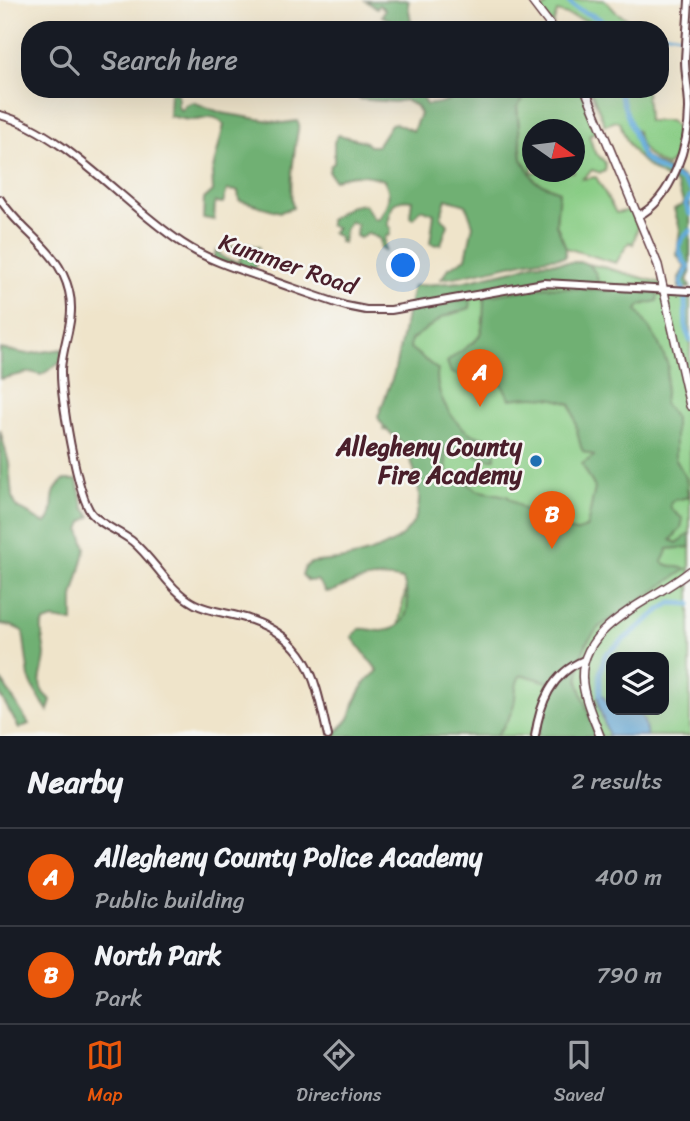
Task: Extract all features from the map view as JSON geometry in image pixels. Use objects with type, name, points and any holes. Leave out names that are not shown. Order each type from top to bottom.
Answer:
[{"type":"main road","points":[[531,0],[547,21]]},
{"type":"main road","points":[[589,98],[658,265],[690,406]]},
{"type":"main road","points":[[600,736],[584,688],[584,660],[593,640],[604,628],[690,571]]},
{"type":"street","points":[[638,216],[653,207],[672,176],[685,137],[689,115],[685,60],[689,0]]},
{"type":"street","name":"Kummer Road","points":[[0,115],[46,135],[165,231],[193,250],[224,265],[346,306],[391,310],[544,284],[690,291]]},
{"type":"street","points":[[0,199],[12,215],[48,250],[61,269],[69,290],[71,321],[61,376],[75,461],[88,507],[98,519],[134,543],[187,599],[204,608],[255,621],[291,642],[311,670],[328,736]]},
{"type":"street","points":[[535,736],[540,708],[546,695],[565,673],[584,660]]},
{"type":"green space","points":[[409,0],[411,21],[391,21],[382,16],[385,9],[379,5],[377,8],[366,1]]},
{"type":"green space","points":[[545,0],[605,0],[616,12],[631,21],[587,21],[557,12],[554,21],[550,21],[540,10],[546,6]]},
{"type":"green space","points":[[170,98],[178,98],[181,111],[185,105],[193,102],[222,113],[283,123],[297,121],[299,124],[292,178],[293,208],[280,212],[239,200],[238,191],[227,190],[223,203],[215,202],[214,220],[203,218],[204,199],[213,191],[212,173],[224,125],[216,118],[192,120],[169,116]]},
{"type":"green space","points":[[422,98],[426,105],[451,98],[524,98],[517,107],[522,182],[537,182],[559,191],[556,224],[566,248],[565,257],[534,260],[441,279],[449,268],[466,258],[473,225],[466,205],[446,199],[441,216],[448,225],[441,244],[430,243],[434,214],[421,209],[413,219],[410,217],[412,200],[400,200],[394,205],[388,225],[391,228],[390,235],[385,237],[385,251],[381,249],[380,239],[367,233],[360,238],[356,236],[357,225],[350,221],[343,243],[339,242],[339,237],[332,233],[337,228],[329,225],[329,220],[359,204],[365,205],[374,219],[379,219],[388,196],[384,180],[353,175],[334,180],[329,172],[334,163],[334,142],[338,135],[364,141],[369,146],[377,146],[391,124],[395,123],[413,131],[420,114],[416,106],[405,100],[394,102],[359,99]]},
{"type":"green space","points":[[524,98],[586,98],[599,130],[589,135],[592,146],[606,167],[601,173],[592,170],[585,176],[585,119],[522,119],[522,159],[517,107]]},
{"type":"green space","points":[[594,98],[647,98],[648,121],[670,121],[683,136],[675,159],[667,166],[646,153],[635,130],[642,153],[657,164],[672,171],[668,179],[637,156],[627,141],[620,122],[605,125]]},
{"type":"green space","points":[[675,173],[690,183],[690,272],[687,280],[690,288],[679,288],[679,278],[685,267],[677,255],[680,229],[674,209],[684,204],[677,185],[672,181]]},
{"type":"green space","points":[[596,177],[616,213],[632,210],[638,226],[633,244],[629,242],[616,263],[566,248],[556,224],[559,191],[537,182],[585,182],[585,179]]},
{"type":"green space","points":[[245,244],[259,247],[254,275],[213,260],[216,250],[225,259],[240,262],[240,255],[227,248]]},
{"type":"green space","points":[[576,262],[661,283],[664,294],[690,295],[690,736],[332,736],[350,718],[354,703],[366,681],[370,677],[388,676],[436,441],[383,430],[421,286],[461,282],[536,263]]},
{"type":"green space","points":[[582,262],[594,270],[598,284],[541,282],[409,306],[413,286],[461,282],[536,263]]},
{"type":"green space","points":[[545,287],[658,293],[657,301],[641,305],[637,310],[657,340],[668,365],[664,403],[675,418],[675,458],[686,478],[688,497],[672,501],[670,505],[683,519],[681,528],[671,540],[677,543],[690,533],[690,547],[668,549],[662,562],[687,569],[599,627],[587,642],[581,658],[565,668],[552,683],[520,676],[510,714],[496,736],[332,736],[348,720],[361,690],[378,671],[352,637],[359,629],[381,631],[398,625],[406,613],[406,588],[403,580],[375,578],[326,592],[317,580],[308,581],[302,575],[311,563],[359,556],[387,545],[399,538],[416,517],[418,485],[412,464],[402,445],[378,417],[394,373],[408,310],[471,298],[470,308],[443,317],[411,340],[410,348],[438,370],[437,380],[443,402],[457,422],[475,435],[485,437],[495,453],[495,459],[490,459],[445,448],[447,474],[462,478],[476,490],[507,496],[526,511],[556,527],[575,532],[587,526],[595,488],[582,464],[594,456],[581,448],[570,404],[540,397],[510,399],[501,383],[496,381],[481,385],[476,380],[451,373],[447,362],[473,343],[481,333],[484,299],[487,296]]},
{"type":"green space","points":[[0,349],[28,354],[63,349],[60,363],[41,375],[31,372],[0,379]]},
{"type":"green space","points":[[0,430],[9,463],[12,497],[18,509],[46,523],[52,512],[53,496],[58,485],[64,480],[77,480],[84,508],[91,516],[83,522],[80,530],[86,548],[73,597],[73,622],[53,619],[44,622],[42,626],[45,654],[40,684],[45,695],[51,700],[48,711],[29,678],[23,631],[0,624]]},
{"type":"green space","points":[[580,664],[578,681],[596,736],[538,736],[550,695]]},
{"type":"green space","points":[[0,679],[29,724],[19,728],[0,695]]},
{"type":"water","points":[[599,690],[606,700],[606,715],[641,715],[647,736],[609,736],[599,707]]},
{"type":"waterway","points":[[567,0],[578,9],[602,21]]},
{"type":"waterway","points":[[601,20],[606,21]]},
{"type":"waterway","points":[[669,34],[683,36]]},
{"type":"waterway","points":[[621,98],[642,156],[655,167],[683,181],[690,190]]},
{"type":"waterway","points":[[690,197],[686,204],[690,214]]},
{"type":"waterway","points":[[690,231],[680,244],[682,257],[688,267],[681,282],[685,297],[686,330],[690,340]]},
{"type":"waterway","points":[[600,695],[600,674],[605,655],[671,603],[690,604]]},
{"type":"place","name":"Allegheny County Police Academy","points":[[480,407]]},
{"type":"place","name":"Allegheny County Fire Academy","points":[[536,461]]},
{"type":"place","name":"North Park","points":[[552,549]]}]
